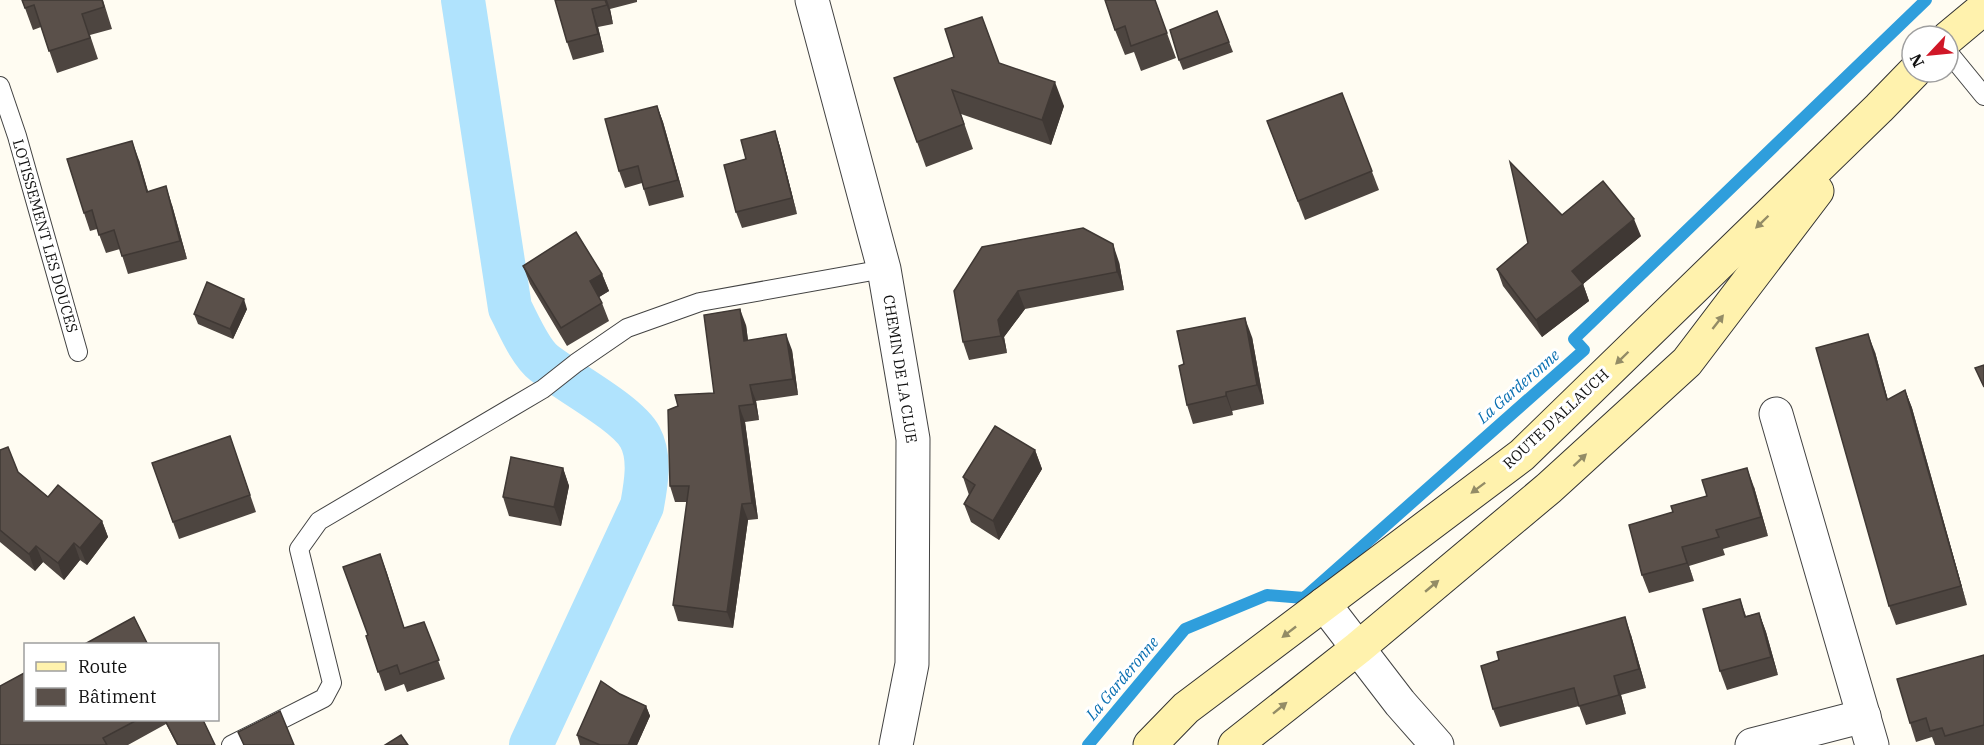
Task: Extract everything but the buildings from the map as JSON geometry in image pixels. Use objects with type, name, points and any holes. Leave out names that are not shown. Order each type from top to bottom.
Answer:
[{"type":"main road","points":[[1960,28],[1984,8]]},
{"type":"main road","name":"ROUTE D'ALLAUCH","points":[[1150,745],[1186,708],[1522,455],[1902,84]]},
{"type":"main road","name":"ROUTE D'ALLAUCH","points":[[1234,745],[1358,648],[1549,488],[1687,362],[1879,108]]},
{"type":"main road","points":[[1522,455],[1549,488]]},
{"type":"street","name":"CHEMIN DE LA CLUE","points":[[812,0],[884,269],[913,439],[912,664],[896,745]]},
{"type":"street","points":[[1752,745],[1868,731],[1776,414]]},
{"type":"street","points":[[1324,604],[1400,703],[1437,745]]},
{"type":"lane","points":[[1960,67],[1984,96]]},
{"type":"lane","name":"LOTISSEMENT LES DOUCES","points":[[0,86],[78,352]]},
{"type":"lane","points":[[231,745],[324,698],[332,683],[299,549],[319,521],[543,389],[627,328],[700,302],[884,269]]},
{"type":"waterway","points":[[463,0],[510,308],[525,338],[544,363],[610,408],[633,428],[640,437],[647,462],[642,506],[531,745]]},
{"type":"waterway","name":"La Garderonne","points":[[1088,745],[1185,629],[1267,595],[1304,598],[1584,350],[1574,339],[1926,0]]}]
